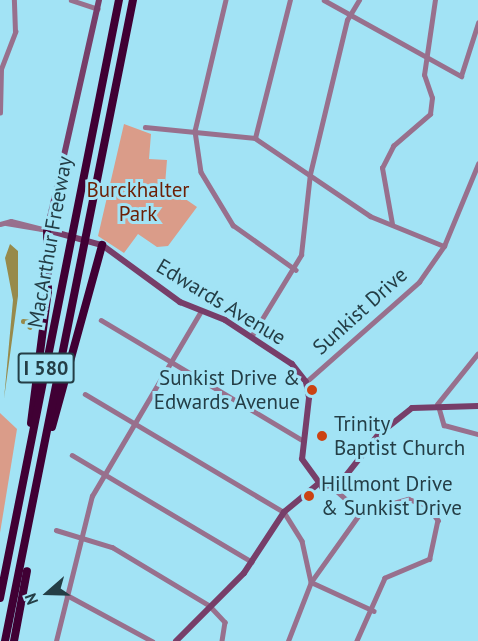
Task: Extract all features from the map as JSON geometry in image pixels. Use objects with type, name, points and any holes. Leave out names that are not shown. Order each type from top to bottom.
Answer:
[{"type":"highway","name":"MacArthur Freeway","points":[[0,598],[25,490],[71,223],[119,0]]},
{"type":"highway","name":"MacArthur Freeway","points":[[5,641],[32,524],[84,228],[134,0]]},
{"type":"highway","points":[[25,490],[48,291],[47,230]]},
{"type":"highway","points":[[48,436],[58,417],[102,245]]},
{"type":"highway","points":[[14,641],[32,524]]},
{"type":"main road","points":[[47,230],[99,0]]},
{"type":"main road","name":"Edwards Avenue","points":[[47,230],[102,245],[201,311],[251,337],[292,364],[306,382]]},
{"type":"main road","name":"Sunkist Drive","points":[[306,382],[309,407],[301,440],[305,468],[318,484]]},
{"type":"main road","points":[[176,641],[252,562],[284,512],[318,484],[332,487],[401,414],[438,404],[478,406]]},
{"type":"street","points":[[0,113],[1,69],[15,32],[14,0]]},
{"type":"street","points":[[71,0],[98,9]]},
{"type":"street","points":[[226,0],[195,131],[201,172],[219,208],[242,233],[296,270]]},
{"type":"street","points":[[255,138],[290,0]]},
{"type":"street","points":[[324,0],[461,76],[478,23]]},
{"type":"street","points":[[251,337],[296,270],[310,174],[350,13],[359,0]]},
{"type":"street","points":[[392,224],[382,168],[393,146],[430,114],[432,98],[424,75],[435,0]]},
{"type":"street","points":[[145,127],[255,138],[392,224],[444,246]]},
{"type":"street","name":"Sunkist Drive","points":[[306,382],[419,282],[444,246],[478,164]]},
{"type":"street","points":[[3,223],[47,230]]},
{"type":"street","points":[[56,641],[80,537],[104,472],[201,311]]},
{"type":"street","points":[[101,320],[301,440]]},
{"type":"street","points":[[478,354],[438,404],[444,425],[478,434]]},
{"type":"street","points":[[85,394],[135,421],[284,512],[302,541],[311,582]]},
{"type":"street","points":[[72,455],[252,562]]},
{"type":"street","points":[[332,487],[361,512]]},
{"type":"street","points":[[288,641],[311,582],[361,512],[415,500],[432,509],[439,529],[430,559],[388,575],[374,611],[357,641]]},
{"type":"street","points":[[56,530],[112,547],[210,606],[225,622],[222,641]]},
{"type":"street","points":[[311,582],[374,611]]},
{"type":"street","points":[[67,594],[152,641]]},
{"type":"green space","name":"Burckhalter Park","points":[[124,124],[151,134],[149,159],[167,160],[165,185],[197,207],[168,246],[157,247],[138,234],[124,253],[98,236]]},
{"type":"green space","points":[[0,413],[17,429],[0,533]]},
{"type":"shaded area","points":[[10,244],[18,251],[18,296],[4,399],[13,300],[5,258]]},
{"type":"waterway","points":[[23,321],[31,322],[30,327]]},
{"type":"place","name":"Sunkist Drive & Edwards Avenue","points":[[312,390]]},
{"type":"place","name":"Trinity Baptist Church","points":[[322,436]]},
{"type":"place","name":"Hillmont Drive & Sunkist Drive","points":[[309,496]]}]
